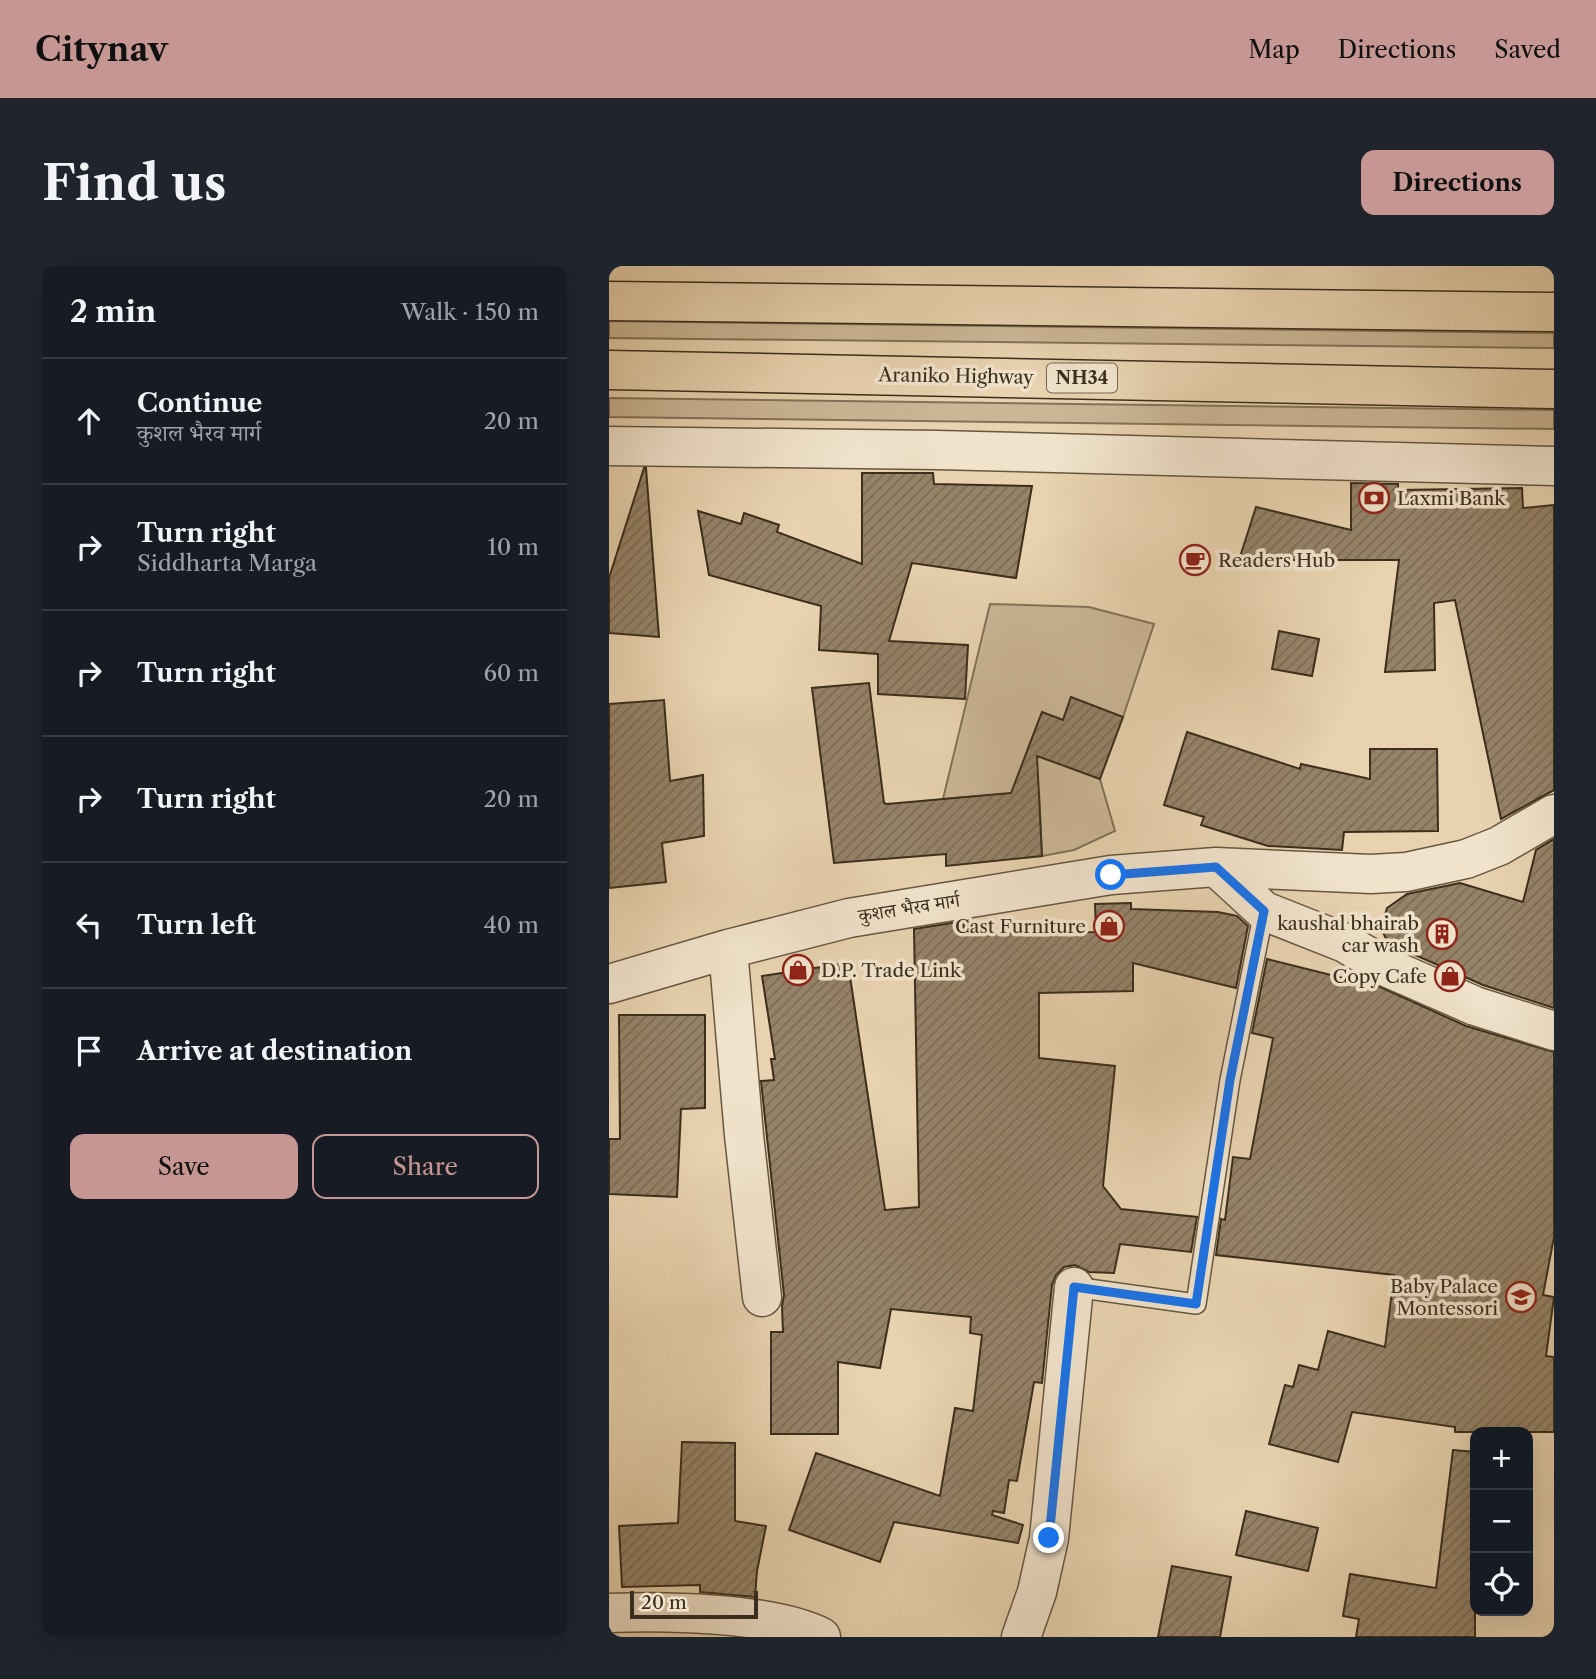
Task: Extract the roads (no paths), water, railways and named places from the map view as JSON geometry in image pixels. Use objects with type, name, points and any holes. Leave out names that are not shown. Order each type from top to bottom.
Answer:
[{"type":"highway","points":[[609,301],[1554,312]]},
{"type":"highway","name":"Araniko Highway","points":[[609,370],[1554,389]]},
{"type":"street","points":[[609,446],[937,450],[1554,466]]},
{"type":"street","name":"कुशल‌ भैरव मार्ग","points":[[609,984],[728,949],[849,918],[1111,875],[1216,867],[1371,874],[1406,872],[1466,859],[1499,846],[1554,814]]},
{"type":"street","points":[[1216,867],[1264,911],[1345,943],[1385,967],[1475,1006],[1554,1031]]},
{"type":"street","points":[[728,949],[744,1135],[762,1297]]},
{"type":"street","points":[[1021,1637],[1038,1592],[1049,1538],[1074,1287]]},
{"type":"street","points":[[609,1613],[751,1619],[776,1622],[821,1637]]},
{"type":"lane","points":[[1074,1287],[1196,1304],[1230,1080],[1264,911]]},
{"type":"place","name":"Laxmi Bank","points":[[1374,498]]},
{"type":"place","name":"Readers Hub","points":[[1195,560]]},
{"type":"place","name":"Cast Furniture","points":[[1109,926]]},
{"type":"place","name":"kaushal bhairab car wash","points":[[1442,934]]},
{"type":"place","name":"D.P. Trade Link","points":[[798,970]]},
{"type":"place","name":"Copy Cafe","points":[[1450,976]]},
{"type":"place","name":"Baby Palace Montessori","points":[[1521,1297]]}]
